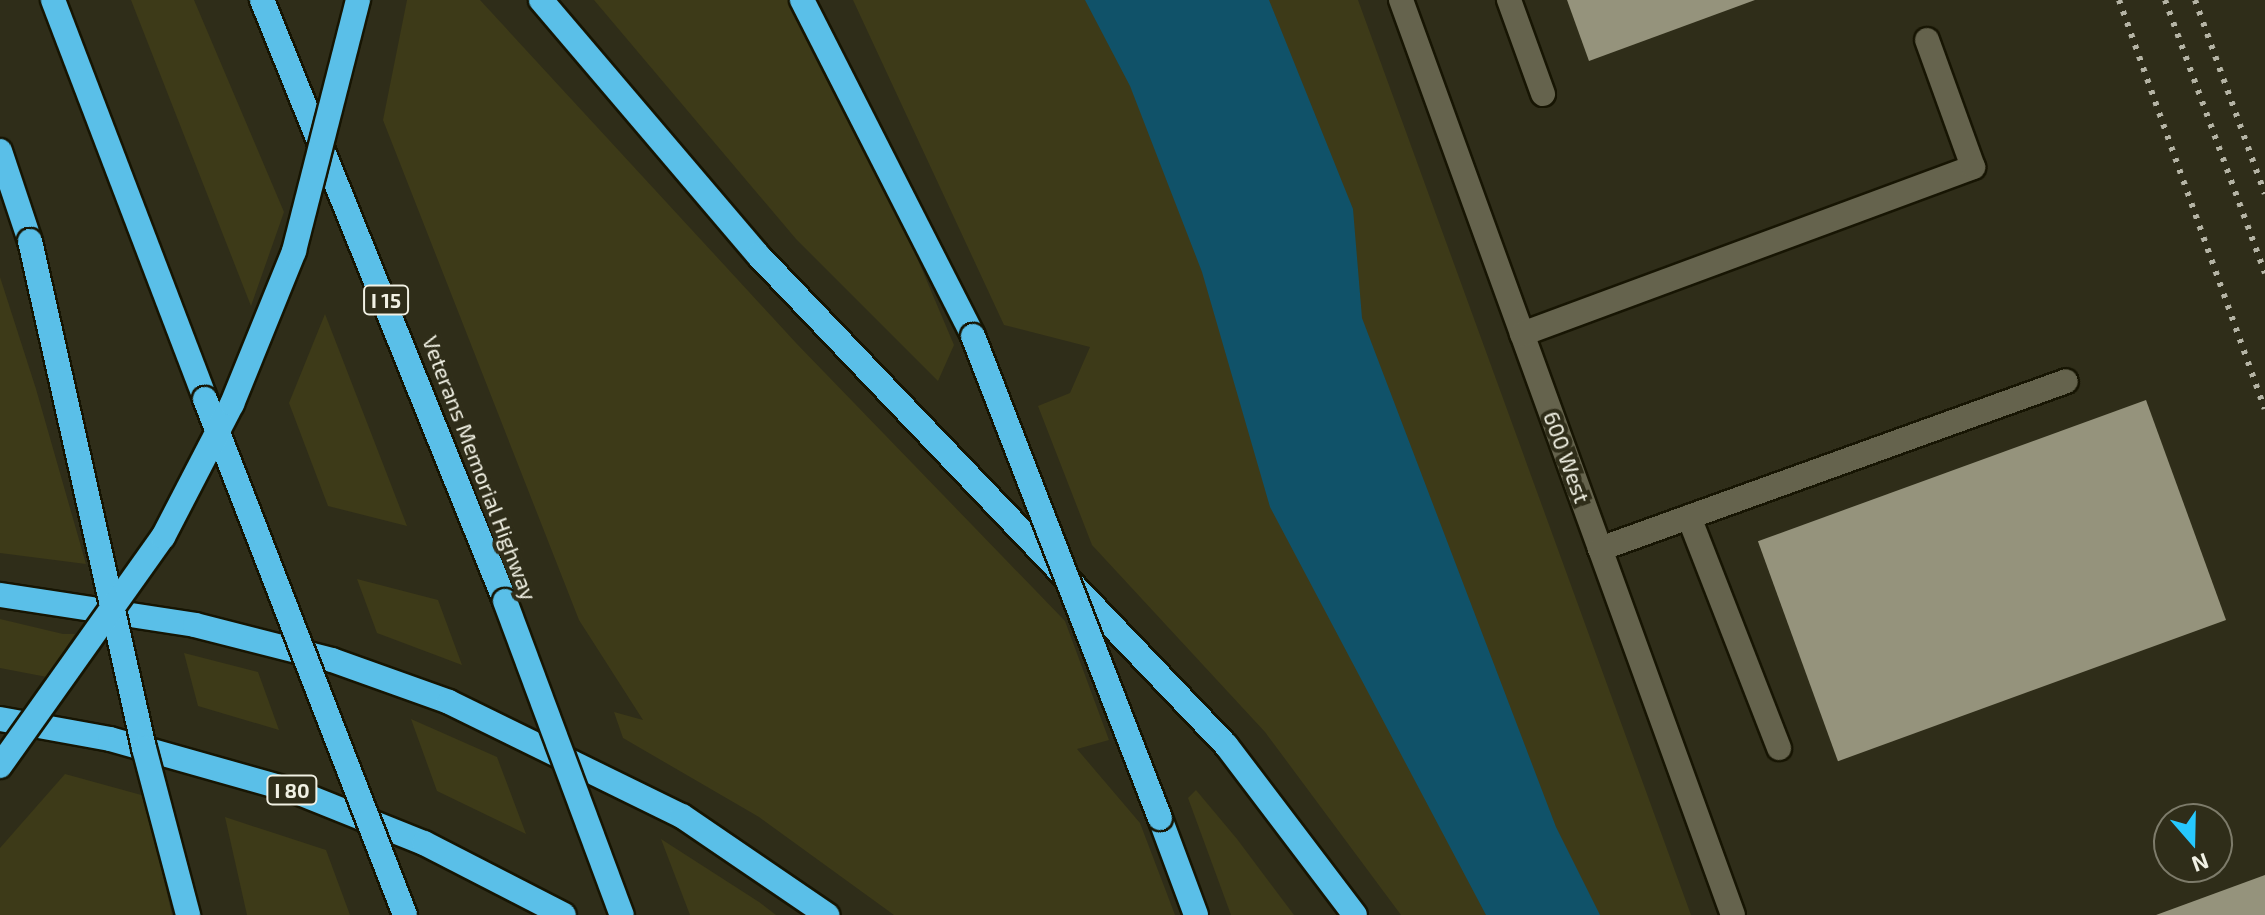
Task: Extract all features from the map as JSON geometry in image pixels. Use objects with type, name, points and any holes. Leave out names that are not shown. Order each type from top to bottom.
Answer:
[{"type":"highway","points":[[53,0],[405,915]]},
{"type":"highway","name":"Veterans Memorial Highway","points":[[262,0],[505,601],[622,915]]},
{"type":"highway","points":[[0,766],[163,537],[232,404],[294,251],[358,0]]},
{"type":"highway","points":[[541,0],[758,255],[1226,745],[1355,915]]},
{"type":"highway","points":[[802,0],[973,336],[1196,915]]},
{"type":"highway","points":[[0,151],[30,241],[144,748],[188,915]]},
{"type":"highway","points":[[0,595],[62,601],[210,629],[332,660],[449,702],[682,816],[827,915]]},
{"type":"highway","name":"I 80","points":[[0,719],[169,754],[336,805],[474,866],[564,915]]},
{"type":"street","name":"600 West","points":[[1401,0],[1733,915]]},
{"type":"street","points":[[1509,0],[1543,94]]},
{"type":"street","points":[[1522,334],[1973,167],[1927,40]]},
{"type":"street","points":[[1600,549],[2066,381]]},
{"type":"street","points":[[1689,517],[1779,748]]},
{"type":"shaded area","points":[[131,0],[194,0],[284,212],[251,306]]},
{"type":"shaded area","points":[[407,0],[480,0],[797,344],[1065,621],[1109,740],[1077,749],[1140,823],[1175,915],[894,915],[759,817],[623,738],[614,712],[643,720],[579,620],[383,120]]},
{"type":"shaded area","points":[[594,0],[796,0],[893,201],[954,345],[938,381],[796,239]]},
{"type":"shaded area","points":[[853,0],[1358,0],[1691,915],[1401,915],[1265,732],[1092,545],[1038,406],[1070,393],[1090,347],[1004,325]]},
{"type":"shaded area","points":[[0,277],[36,389],[86,564],[0,553]]},
{"type":"shaded area","points":[[325,314],[407,526],[328,506],[289,403]]},
{"type":"shaded area","points":[[357,579],[438,600],[462,665],[377,633]]},
{"type":"shaded area","points":[[0,619],[75,634],[47,677],[0,668]]},
{"type":"shaded area","points":[[184,653],[258,672],[279,730],[198,706]]},
{"type":"shaded area","points":[[411,719],[497,757],[526,834],[437,791]]},
{"type":"shaded area","points":[[65,774],[145,796],[172,915],[0,915],[0,848]]},
{"type":"shaded area","points":[[1196,790],[1294,915],[1231,915],[1188,798]]},
{"type":"shaded area","points":[[225,817],[326,850],[350,915],[247,915]]},
{"type":"shaded area","points":[[661,839],[759,902],[776,915],[690,915]]},
{"type":"water","points":[[1085,0],[1269,0],[1353,209],[1362,318],[1556,827],[1600,915],[1486,915],[1270,507],[1202,272],[1130,86]]},
{"type":"building","points":[[1567,0],[1755,0],[1589,61]]},
{"type":"building","points":[[2146,400],[2226,620],[1838,761],[1758,541]]},
{"type":"building","points":[[2265,875],[2265,915],[2156,915]]},
{"type":"railway","points":[[2119,0],[2265,409]]},
{"type":"railway","points":[[2165,0],[2265,273]]},
{"type":"railway","points":[[2195,0],[2265,194]]}]
